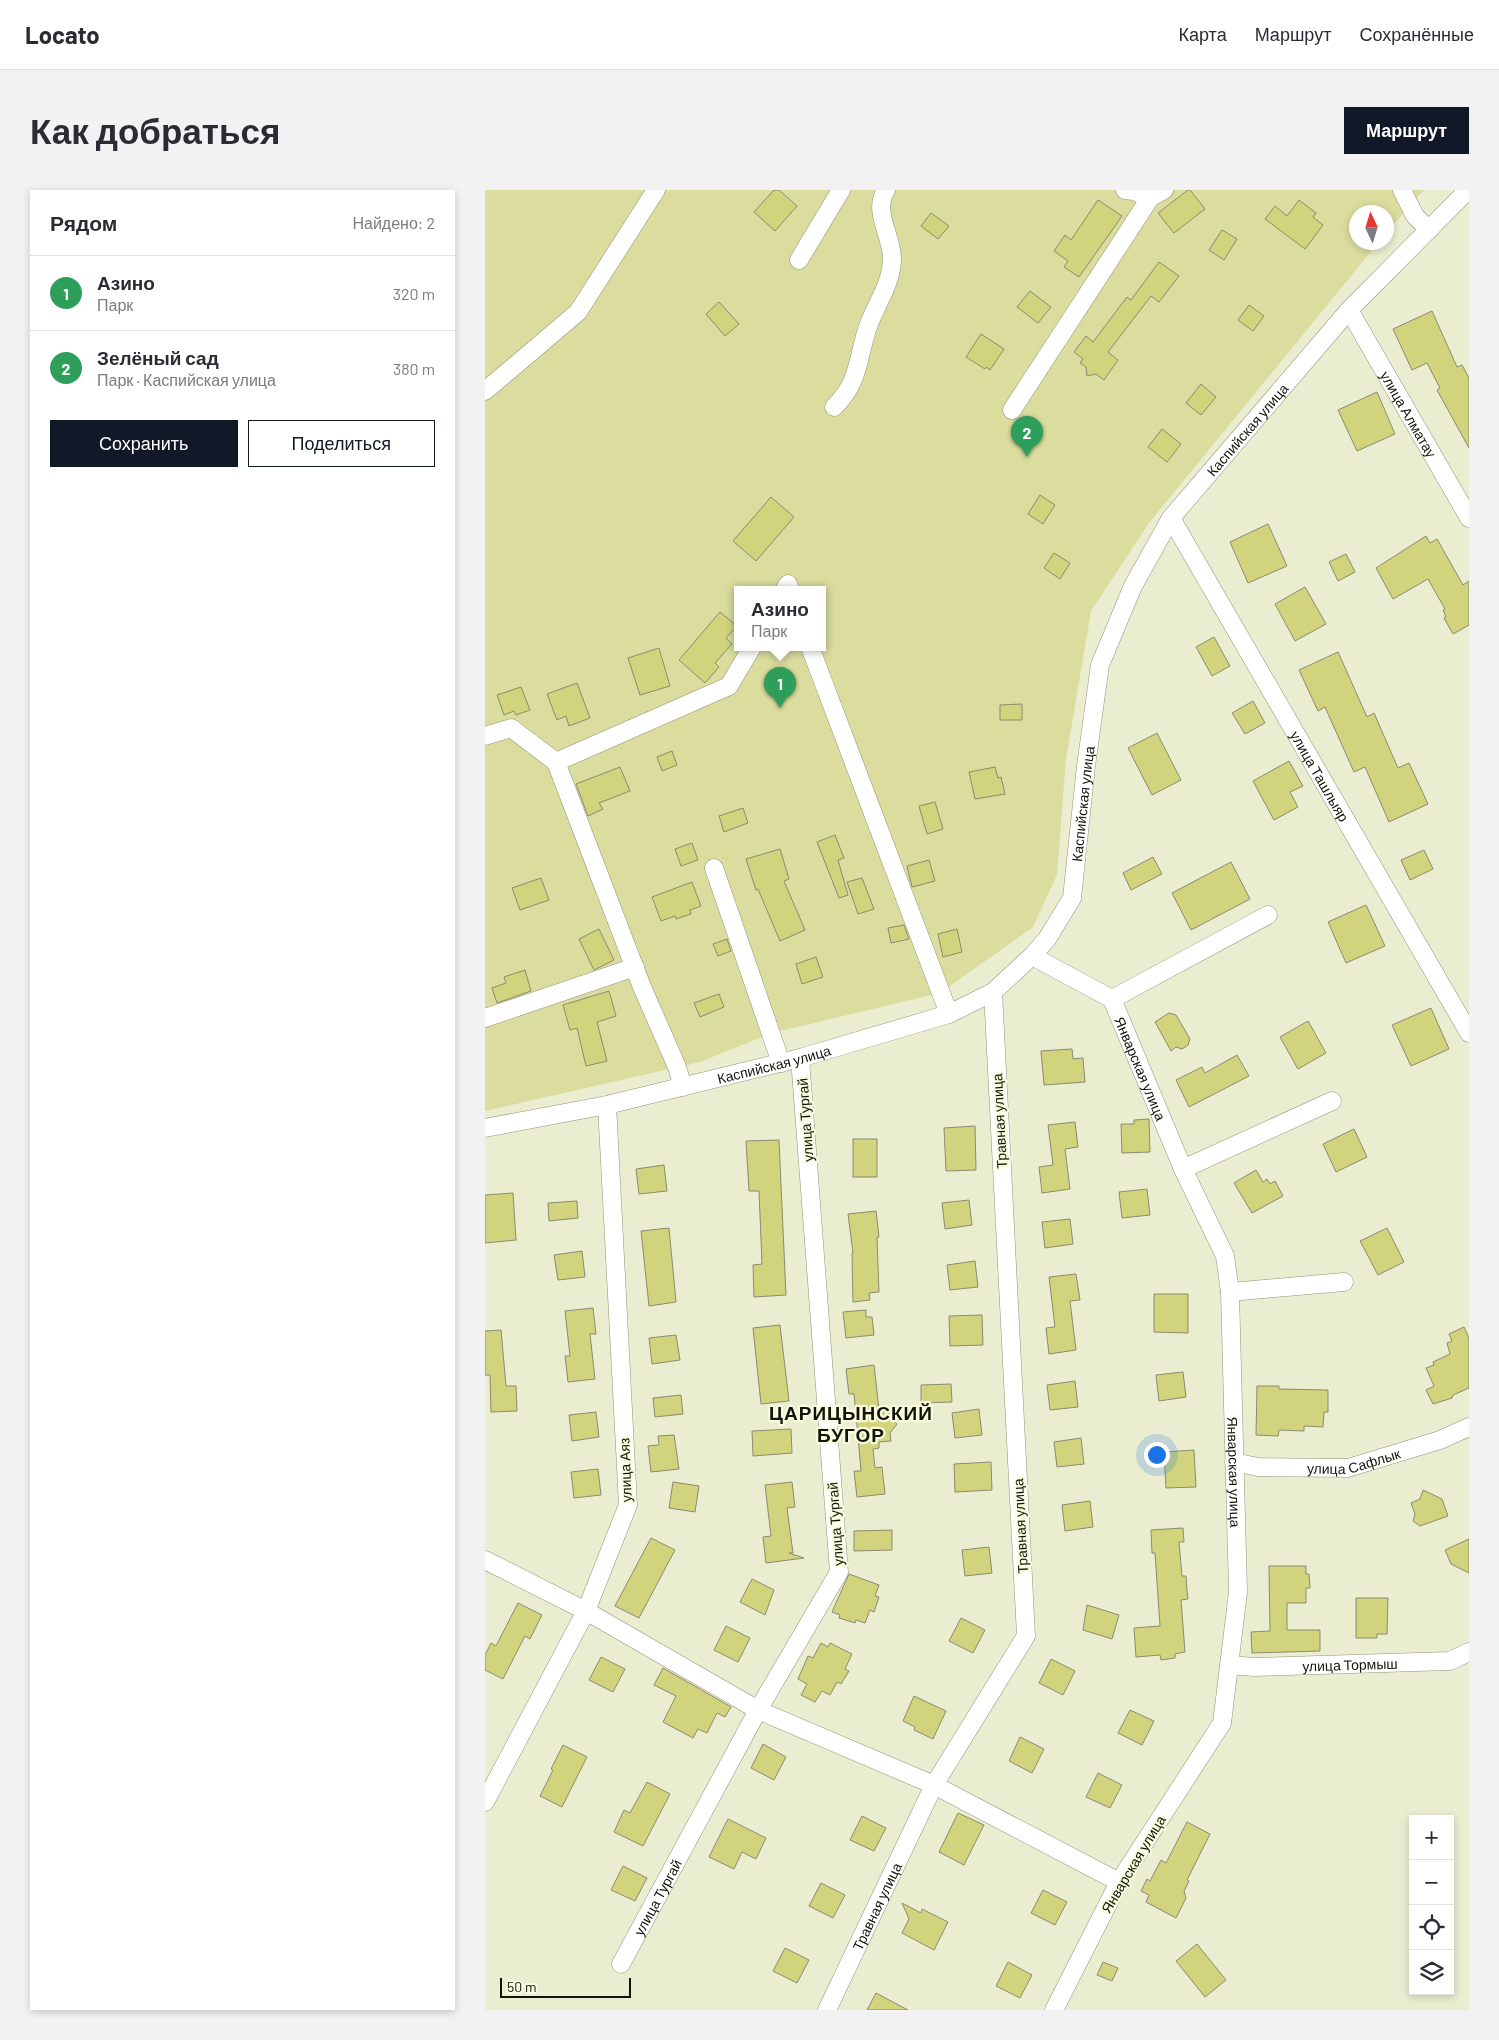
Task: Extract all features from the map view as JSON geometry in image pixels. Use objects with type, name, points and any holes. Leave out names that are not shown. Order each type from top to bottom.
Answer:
[{"type":"street","points":[[485,391],[578,312],[656,190]]},
{"type":"street","points":[[799,260],[841,190]]},
{"type":"street","points":[[834,407],[843,399],[857,374],[868,326],[888,282],[892,259],[881,209],[886,190]]},
{"type":"street","points":[[1011,410],[1157,194],[1125,190]]},
{"type":"street","points":[[1402,190],[1415,216],[1429,230]]},
{"type":"street","name":"Каспийская улица","points":[[485,1128],[607,1105],[781,1063],[949,1014],[993,992],[1032,956],[1047,939],[1072,898],[1086,766],[1101,666],[1133,586],[1171,518],[1349,310],[1468,190]]},
{"type":"street","name":"улица Алматау","points":[[1349,310],[1469,518]]},
{"type":"street","name":"улица Ташлыяр","points":[[1171,518],[1469,1033]]},
{"type":"street","points":[[556,762],[729,686],[750,651]]},
{"type":"street","points":[[812,651],[949,1014]]},
{"type":"street","points":[[485,736],[511,728],[556,762],[683,1087]]},
{"type":"street","points":[[715,868],[781,1063]]},
{"type":"street","points":[[1112,999],[1268,915]]},
{"type":"street","name":"Январская улица","points":[[1032,956],[1112,999],[1183,1169],[1225,1256],[1230,1292],[1238,1592],[1223,1723],[1119,1882],[1054,2010]]},
{"type":"street","points":[[485,1018],[635,967]]},
{"type":"street","name":"Травная улица","points":[[827,2010],[934,1786],[1026,1636],[993,992]]},
{"type":"street","name":"улица Тургай","points":[[621,1964],[758,1710],[839,1572],[800,1058]]},
{"type":"street","points":[[1183,1169],[1332,1101]]},
{"type":"street","name":"улица Аяз","points":[[485,1802],[586,1611],[628,1506],[607,1105]]},
{"type":"street","points":[[1230,1292],[1344,1282]]},
{"type":"street","name":"улица Сафлык","points":[[1234,1462],[1258,1467],[1349,1468],[1440,1440],[1469,1427]]},
{"type":"street","points":[[485,1560],[586,1611],[758,1710],[934,1786],[1119,1882]]},
{"type":"street","name":"улица Тормыш","points":[[1229,1665],[1450,1661],[1469,1652]]},
{"type":"green space","points":[[485,190],[1424,190],[1394,224],[1394,205],[1349,205],[1349,250],[1372,250],[1149,523],[1091,611],[1066,759],[1057,875],[1033,927],[940,993],[772,1033],[700,1062],[485,1111]]},
{"type":"building","points":[[774,190],[779,190],[797,206],[775,231],[754,212]]},
{"type":"building","points":[[1188,190],[1205,209],[1174,233],[1158,213]]},
{"type":"building","points":[[1098,200],[1122,216],[1079,277],[1064,267],[1068,261],[1054,251],[1065,235],[1071,240]]},
{"type":"building","points":[[1299,200],[1316,213],[1313,217],[1323,225],[1305,249],[1265,219],[1275,206],[1287,216]]},
{"type":"building","points":[[931,213],[949,226],[938,239],[921,226]]},
{"type":"building","points":[[1222,230],[1237,239],[1224,260],[1209,250]]},
{"type":"building","points":[[1159,262],[1179,276],[1159,302],[1151,296],[1108,352],[1118,360],[1104,380],[1096,374],[1087,376],[1086,367],[1080,363],[1083,359],[1074,352],[1086,336],[1093,342],[1127,297],[1131,300]]},
{"type":"building","points":[[1030,291],[1051,307],[1038,323],[1017,307]]},
{"type":"building","points":[[719,302],[739,324],[725,336],[706,314]]},
{"type":"building","points":[[1249,305],[1264,316],[1253,331],[1238,320]]},
{"type":"building","points":[[1432,311],[1457,367],[1462,365],[1469,378],[1469,448],[1437,390],[1440,388],[1427,363],[1412,370],[1393,329]]},
{"type":"building","points":[[981,334],[1004,349],[990,370],[986,367],[985,369],[966,357]]},
{"type":"building","points":[[1201,384],[1216,397],[1201,415],[1186,403]]},
{"type":"building","points":[[1377,392],[1395,434],[1357,451],[1338,410]]},
{"type":"building","points":[[1162,429],[1181,444],[1167,462],[1148,447]]},
{"type":"building","points":[[1040,495],[1055,505],[1043,524],[1028,514]]},
{"type":"building","points":[[771,497],[794,517],[756,561],[733,541]]},
{"type":"building","points":[[1268,524],[1287,566],[1248,583],[1230,542]]},
{"type":"building","points":[[1426,536],[1430,543],[1437,539],[1463,585],[1469,581],[1469,625],[1453,634],[1444,618],[1446,617],[1443,610],[1445,609],[1428,579],[1393,599],[1376,568]]},
{"type":"building","points":[[1054,553],[1070,563],[1060,579],[1044,568]]},
{"type":"building","points":[[1346,554],[1355,572],[1338,581],[1329,562]]},
{"type":"building","points":[[1305,587],[1326,624],[1295,641],[1275,604]]},
{"type":"building","points":[[720,612],[734,624],[734,629],[726,638],[732,644],[715,663],[719,667],[705,683],[679,660]]},
{"type":"building","points":[[1214,637],[1230,666],[1212,676],[1196,647]]},
{"type":"building","points":[[659,648],[670,686],[640,695],[628,658]]},
{"type":"building","points":[[1338,652],[1367,717],[1374,713],[1398,768],[1409,763],[1428,804],[1389,822],[1365,767],[1354,772],[1325,707],[1318,711],[1299,670]]},
{"type":"building","points":[[577,683],[590,718],[569,726],[566,716],[557,720],[547,694]]},
{"type":"building","points":[[521,687],[530,710],[516,715],[514,711],[504,715],[497,695]]},
{"type":"building","points":[[1253,701],[1265,723],[1245,734],[1232,713]]},
{"type":"building","points":[[1022,704],[1022,720],[1000,720],[1000,705]]},
{"type":"building","points":[[1157,733],[1181,780],[1152,795],[1128,748]]},
{"type":"building","points":[[672,751],[677,765],[662,771],[657,757]]},
{"type":"building","points":[[1289,761],[1303,786],[1290,792],[1298,807],[1274,820],[1253,781]]},
{"type":"building","points":[[620,767],[630,791],[599,803],[603,809],[588,816],[576,784]]},
{"type":"building","points":[[995,767],[998,778],[1001,777],[1005,794],[975,799],[969,772]]},
{"type":"building","points":[[935,802],[943,829],[927,834],[919,806]]},
{"type":"building","points":[[743,808],[748,823],[724,832],[719,816]]},
{"type":"building","points":[[835,835],[844,858],[838,860],[848,895],[839,898],[817,842]]},
{"type":"building","points":[[692,843],[698,860],[681,866],[675,849]]},
{"type":"building","points":[[780,849],[789,879],[784,881],[805,930],[780,941],[758,889],[756,890],[746,859]]},
{"type":"building","points":[[1424,850],[1433,869],[1410,880],[1401,860]]},
{"type":"building","points":[[1153,857],[1162,874],[1131,890],[1123,873]]},
{"type":"building","points":[[929,860],[935,881],[912,887],[907,866]]},
{"type":"building","points":[[1231,862],[1250,899],[1191,930],[1172,893]]},
{"type":"building","points":[[541,878],[549,900],[520,910],[512,888]]},
{"type":"building","points":[[862,878],[874,909],[858,914],[847,882]]},
{"type":"building","points":[[692,882],[701,906],[690,910],[691,914],[676,919],[675,916],[661,921],[652,897]]},
{"type":"building","points":[[1366,905],[1385,946],[1346,963],[1328,922]]},
{"type":"building","points":[[904,925],[909,939],[891,943],[888,928]]},
{"type":"building","points":[[599,929],[614,960],[594,970],[579,939]]},
{"type":"building","points":[[957,929],[962,952],[943,957],[938,934]]},
{"type":"building","points":[[727,939],[731,951],[718,956],[713,944]]},
{"type":"building","points":[[816,957],[823,977],[802,984],[796,964]]},
{"type":"building","points":[[525,970],[531,991],[497,1003],[492,988],[506,983],[504,977]]},
{"type":"building","points":[[609,991],[616,1016],[597,1022],[607,1061],[586,1066],[577,1028],[570,1030],[563,1005]]},
{"type":"building","points":[[719,994],[724,1007],[700,1017],[694,1003]]},
{"type":"building","points":[[1431,1008],[1449,1049],[1411,1066],[1392,1025]]},
{"type":"building","points":[[1169,1013],[1176,1015],[1190,1039],[1188,1045],[1182,1049],[1176,1047],[1171,1051],[1155,1022]]},
{"type":"building","points":[[1308,1021],[1326,1053],[1298,1069],[1280,1037]]},
{"type":"building","points":[[1072,1049],[1073,1059],[1083,1058],[1085,1082],[1044,1085],[1041,1051]]},
{"type":"building","points":[[1237,1055],[1249,1076],[1189,1107],[1176,1080],[1202,1067],[1205,1073]]},
{"type":"building","points":[[1149,1119],[1150,1152],[1122,1153],[1121,1124],[1134,1124],[1134,1120]]},
{"type":"building","points":[[1075,1122],[1078,1147],[1065,1149],[1070,1189],[1042,1193],[1039,1167],[1053,1165],[1048,1125]]},
{"type":"building","points":[[975,1126],[976,1170],[946,1171],[944,1128]]},
{"type":"building","points":[[1354,1129],[1367,1157],[1336,1172],[1323,1144]]},
{"type":"building","points":[[853,1139],[877,1139],[877,1177],[853,1177]]},
{"type":"building","points":[[779,1140],[786,1295],[754,1297],[753,1265],[762,1264],[759,1191],[749,1191],[746,1141]]},
{"type":"building","points":[[664,1165],[667,1191],[639,1194],[636,1169]]},
{"type":"building","points":[[1256,1170],[1263,1182],[1267,1179],[1270,1184],[1275,1181],[1283,1196],[1252,1213],[1234,1183]]},
{"type":"building","points":[[1147,1189],[1150,1215],[1122,1218],[1119,1192]]},
{"type":"building","points":[[513,1193],[516,1240],[485,1243],[485,1195]]},
{"type":"building","points":[[969,1200],[972,1225],[945,1229],[942,1203]]},
{"type":"building","points":[[577,1201],[578,1218],[549,1221],[548,1203]]},
{"type":"building","points":[[876,1211],[879,1237],[877,1237],[879,1292],[869,1293],[870,1300],[853,1302],[853,1253],[848,1214]]},
{"type":"building","points":[[1070,1219],[1073,1244],[1045,1248],[1042,1222]]},
{"type":"building","points":[[669,1228],[676,1302],[649,1306],[641,1231]]},
{"type":"building","points":[[1387,1228],[1404,1262],[1378,1275],[1360,1241]]},
{"type":"building","points":[[582,1251],[585,1277],[558,1280],[554,1255]]},
{"type":"building","points":[[975,1261],[978,1287],[950,1290],[947,1265]]},
{"type":"building","points":[[1076,1274],[1080,1300],[1070,1301],[1076,1350],[1049,1354],[1046,1328],[1055,1327],[1049,1277]]},
{"type":"building","points":[[1154,1294],[1188,1294],[1188,1333],[1154,1332]]},
{"type":"building","points":[[593,1308],[596,1334],[590,1334],[595,1379],[568,1382],[565,1356],[570,1356],[565,1311]]},
{"type":"building","points":[[866,1310],[866,1317],[872,1317],[874,1335],[846,1338],[843,1312]]},
{"type":"building","points":[[982,1315],[983,1345],[950,1346],[949,1316]]},
{"type":"building","points":[[780,1325],[789,1401],[761,1404],[753,1328]]},
{"type":"building","points":[[1464,1327],[1469,1338],[1469,1388],[1453,1395],[1452,1398],[1433,1404],[1426,1390],[1434,1386],[1426,1368],[1434,1365],[1433,1362],[1450,1354],[1447,1343],[1452,1341],[1449,1334]]},
{"type":"building","points":[[501,1330],[506,1386],[516,1386],[517,1411],[491,1412],[490,1375],[485,1375],[485,1331]]},
{"type":"building","points":[[676,1335],[680,1360],[652,1364],[649,1338]]},
{"type":"building","points":[[874,1365],[879,1410],[889,1409],[889,1417],[897,1424],[890,1433],[891,1441],[879,1442],[879,1448],[873,1449],[875,1468],[882,1467],[885,1494],[857,1497],[854,1471],[861,1471],[858,1436],[854,1394],[849,1394],[846,1369]]},
{"type":"building","points":[[1183,1372],[1186,1397],[1159,1401],[1156,1375]]},
{"type":"building","points":[[1075,1381],[1078,1407],[1050,1410],[1047,1385]]},
{"type":"building","points":[[951,1384],[952,1402],[921,1403],[921,1385]]},
{"type":"building","points":[[1257,1386],[1279,1386],[1279,1389],[1328,1390],[1328,1412],[1324,1412],[1323,1427],[1304,1426],[1304,1431],[1279,1430],[1278,1436],[1256,1435]]},
{"type":"building","points":[[681,1395],[683,1414],[655,1417],[653,1398]]},
{"type":"building","points":[[979,1409],[982,1435],[955,1438],[952,1413]]},
{"type":"building","points":[[596,1412],[599,1437],[572,1441],[569,1415]]},
{"type":"building","points":[[791,1429],[792,1453],[753,1456],[752,1431]]},
{"type":"building","points":[[674,1435],[679,1469],[651,1472],[648,1446],[659,1445],[658,1436]]},
{"type":"building","points":[[1081,1438],[1084,1464],[1057,1467],[1054,1442]]},
{"type":"building","points":[[1194,1450],[1196,1487],[1166,1488],[1164,1452]]},
{"type":"building","points":[[991,1462],[992,1490],[955,1492],[954,1464]]},
{"type":"building","points":[[598,1469],[601,1495],[574,1498],[571,1472]]},
{"type":"building","points":[[673,1482],[699,1486],[695,1512],[669,1508]]},
{"type":"building","points":[[792,1482],[795,1507],[787,1508],[793,1553],[789,1553],[804,1558],[766,1563],[763,1537],[771,1536],[765,1485]]},
{"type":"building","points":[[1423,1490],[1442,1499],[1448,1516],[1420,1526],[1413,1521],[1415,1514],[1411,1503],[1420,1499]]},
{"type":"building","points":[[1090,1501],[1093,1527],[1065,1531],[1062,1505]]},
{"type":"building","points":[[1183,1528],[1184,1542],[1179,1542],[1182,1576],[1186,1576],[1188,1599],[1181,1600],[1185,1652],[1175,1654],[1175,1658],[1161,1660],[1160,1655],[1136,1657],[1134,1628],[1160,1626],[1155,1553],[1152,1553],[1151,1530]]},
{"type":"building","points":[[892,1530],[892,1550],[854,1551],[854,1531]]},
{"type":"building","points":[[651,1538],[675,1550],[639,1618],[615,1606]]},
{"type":"building","points":[[1469,1539],[1469,1573],[1451,1564],[1445,1550]]},
{"type":"building","points":[[989,1547],[992,1573],[965,1576],[962,1550]]},
{"type":"building","points":[[1269,1566],[1306,1566],[1306,1574],[1309,1574],[1310,1588],[1306,1588],[1306,1603],[1287,1603],[1287,1630],[1320,1630],[1320,1651],[1252,1653],[1251,1632],[1270,1631]]},
{"type":"building","points":[[849,1574],[879,1585],[875,1596],[879,1597],[874,1612],[870,1610],[865,1623],[856,1620],[855,1623],[839,1618],[840,1615],[832,1612]]},
{"type":"building","points":[[752,1579],[774,1590],[765,1615],[740,1602]]},
{"type":"building","points":[[1356,1598],[1388,1598],[1387,1634],[1377,1634],[1377,1638],[1356,1638]]},
{"type":"building","points":[[518,1603],[542,1615],[530,1639],[525,1636],[503,1679],[485,1670],[485,1655],[491,1643],[496,1646]]},
{"type":"building","points":[[1087,1605],[1119,1615],[1112,1639],[1083,1630]]},
{"type":"building","points":[[961,1618],[985,1630],[973,1653],[949,1641]]},
{"type":"building","points":[[726,1626],[750,1638],[738,1662],[714,1650]]},
{"type":"building","points":[[821,1643],[828,1647],[830,1643],[852,1654],[845,1669],[849,1671],[841,1684],[837,1682],[830,1695],[822,1691],[815,1702],[801,1695],[807,1684],[798,1679],[808,1656],[813,1658]]},
{"type":"building","points":[[601,1657],[625,1669],[613,1692],[589,1680]]},
{"type":"building","points":[[1051,1659],[1075,1671],[1063,1695],[1039,1683]]},
{"type":"building","points":[[663,1668],[731,1707],[725,1717],[717,1713],[707,1733],[698,1729],[693,1738],[663,1722],[676,1696],[654,1685]]},
{"type":"building","points":[[914,1696],[946,1711],[933,1739],[914,1730],[915,1727],[903,1721]]},
{"type":"building","points":[[1130,1710],[1154,1721],[1142,1745],[1118,1733]]},
{"type":"building","points":[[1020,1737],[1044,1749],[1032,1773],[1009,1761]]},
{"type":"building","points":[[763,1744],[786,1757],[774,1780],[751,1768]]},
{"type":"building","points":[[563,1745],[587,1757],[562,1807],[540,1796]]},
{"type":"building","points":[[1098,1773],[1122,1785],[1110,1808],[1086,1797]]},
{"type":"building","points":[[647,1782],[670,1794],[643,1846],[614,1832],[624,1810],[630,1813]]},
{"type":"building","points":[[958,1813],[984,1825],[964,1865],[939,1852]]},
{"type":"building","points":[[862,1816],[886,1828],[874,1851],[850,1840]]},
{"type":"building","points":[[728,1819],[766,1838],[756,1859],[742,1852],[734,1869],[709,1857]]},
{"type":"building","points":[[1187,1822],[1210,1834],[1187,1880],[1189,1881],[1184,1891],[1186,1898],[1176,1918],[1146,1902],[1149,1895],[1141,1891],[1147,1879],[1150,1881],[1161,1860],[1166,1863]]},
{"type":"building","points":[[623,1866],[647,1878],[635,1901],[611,1890]]},
{"type":"building","points":[[821,1883],[845,1895],[833,1918],[809,1906]]},
{"type":"building","points":[[1043,1890],[1067,1902],[1055,1925],[1031,1913]]},
{"type":"building","points":[[902,1903],[921,1913],[922,1909],[948,1922],[934,1950],[902,1933],[909,1919]]},
{"type":"building","points":[[1197,1944],[1226,1980],[1205,1997],[1176,1961]]},
{"type":"building","points":[[785,1948],[809,1960],[797,1983],[773,1971]]},
{"type":"building","points":[[1008,1962],[1032,1975],[1020,1998],[996,1986]]},
{"type":"building","points":[[1103,1962],[1118,1968],[1112,1981],[1097,1975]]},
{"type":"building","points":[[876,1993],[908,2010],[867,2010]]},
{"type":"place","name":"Зелёный сад","points":[[1027,457]]},
{"type":"place","name":"Азино","points":[[780,708]]},
{"type":"district","name":"ЦАРИЦЫНСКИЙ БУГОР","points":[[851,1423]]}]
